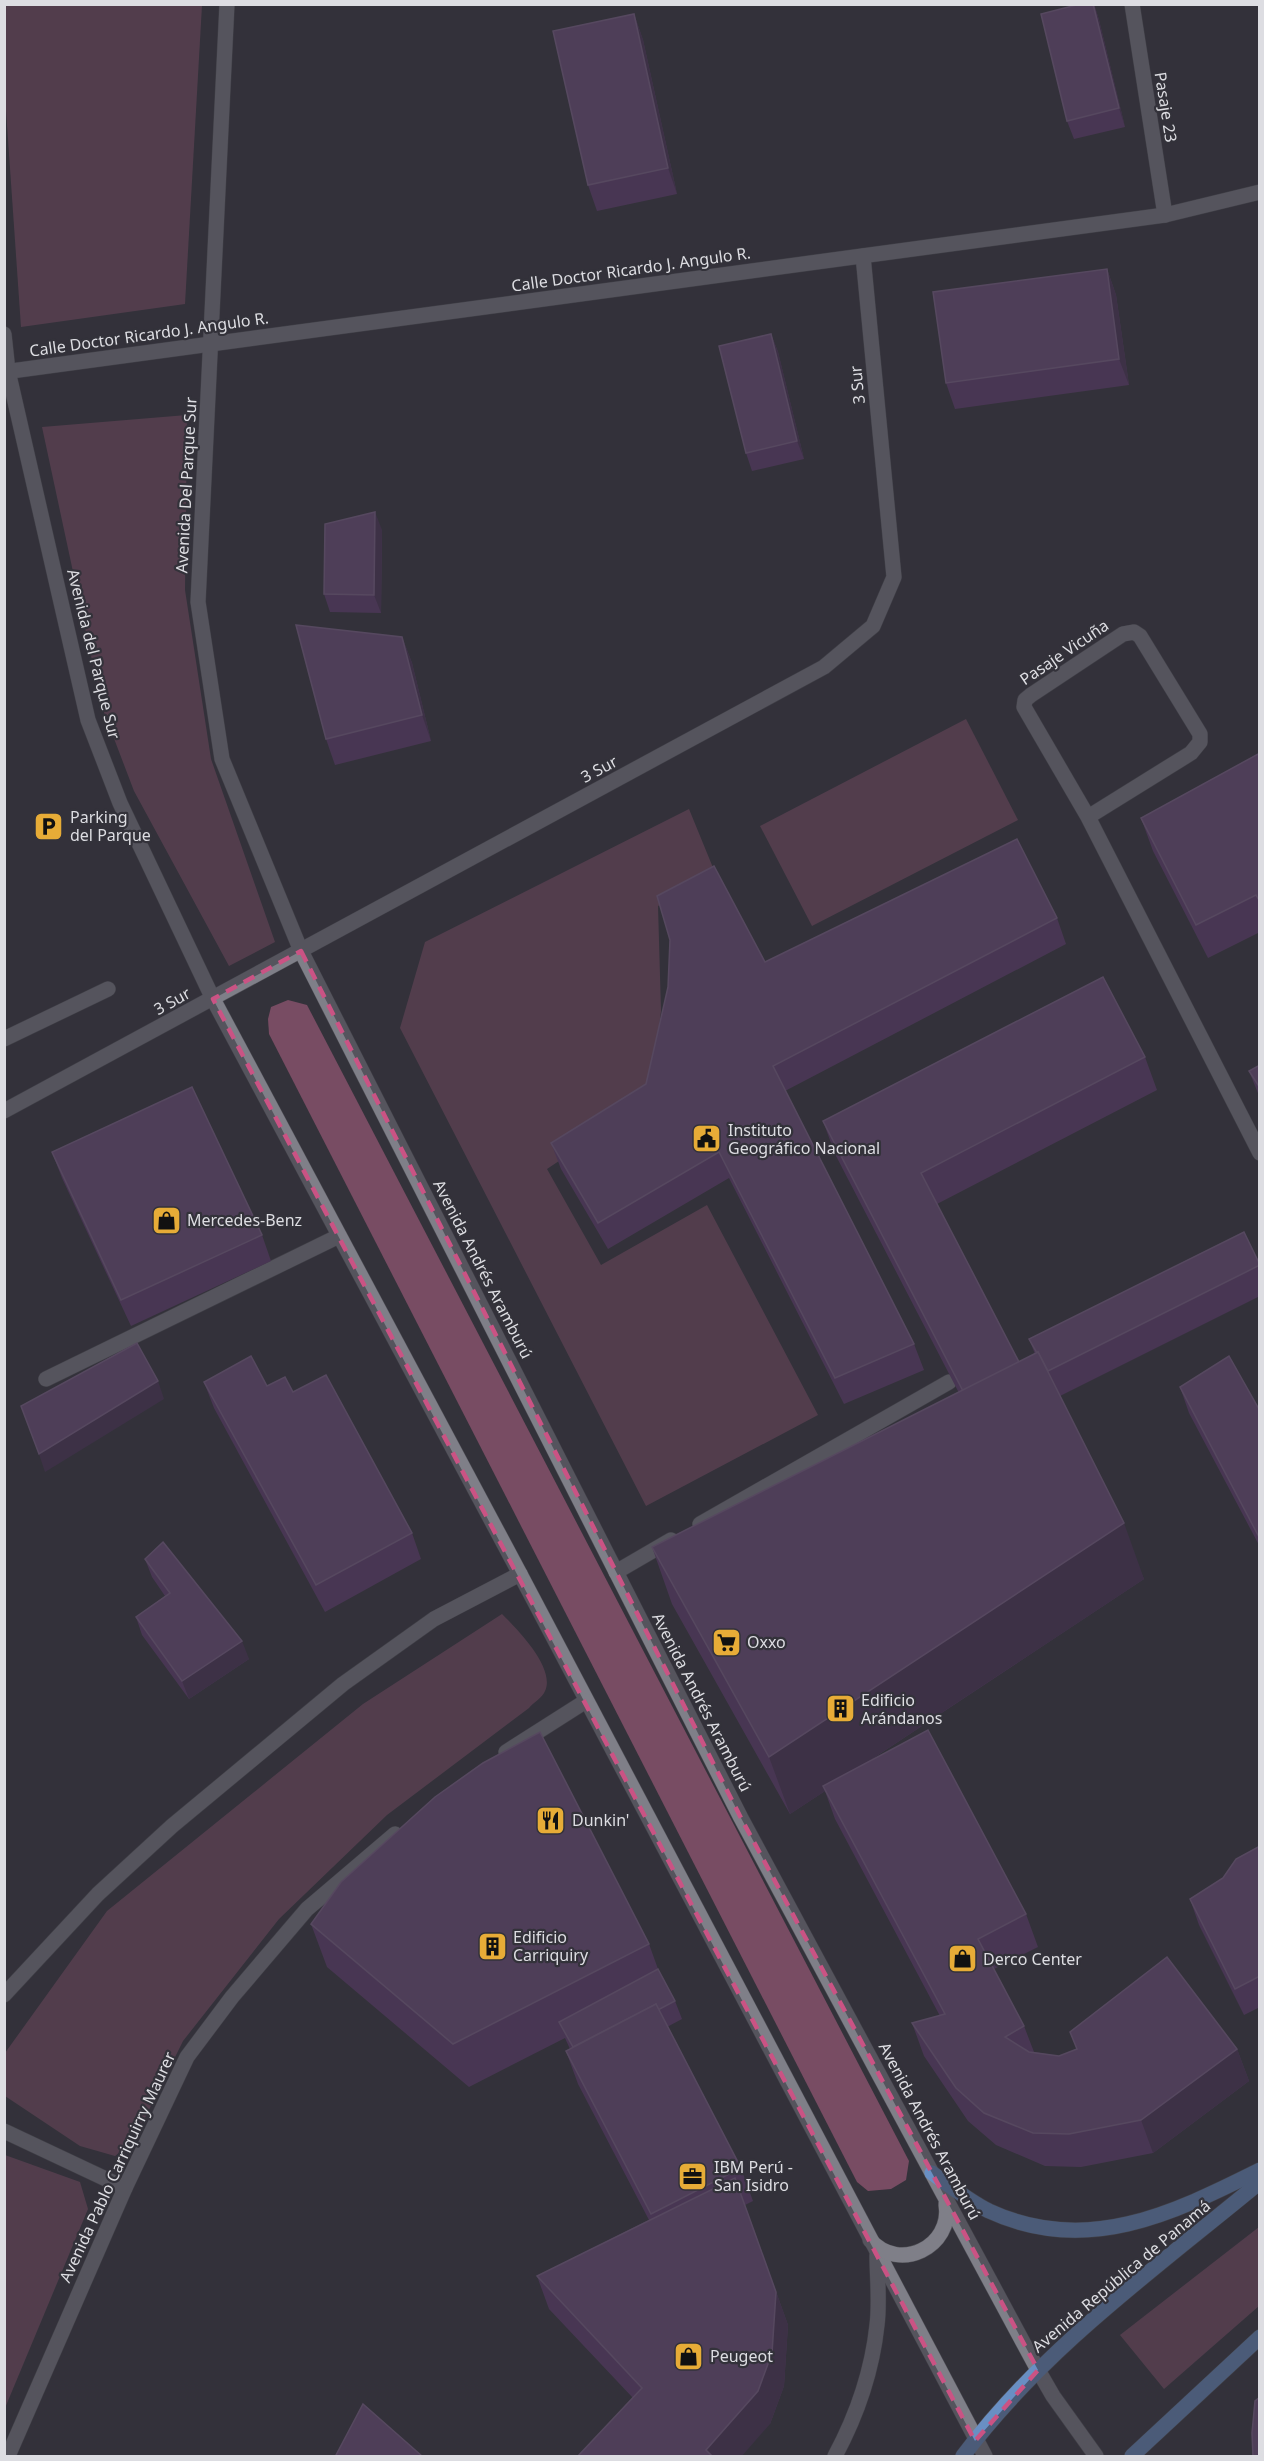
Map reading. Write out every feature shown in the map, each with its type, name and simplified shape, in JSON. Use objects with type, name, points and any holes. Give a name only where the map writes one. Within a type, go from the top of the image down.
[{"type":"main road","name":"Avenida Del Parque Sur","points":[[227,4],[198,603],[222,759],[301,951]]},
{"type":"main road","name":"Pasaje 23","points":[[1132,4],[1165,215]]},
{"type":"main road","name":"Calle Doctor Ricardo J. Angulo R.","points":[[6,372],[1165,215],[1260,192]]},
{"type":"main road","name":"3 Sur","points":[[4,1111],[824,667],[873,626],[894,577],[863,256]]},
{"type":"main road","name":"Avenida del Parque Sur","points":[[4,334],[6,372],[88,720],[120,804],[213,999]]},
{"type":"main road","name":"Pasaje Vicuña","points":[[1088,817],[1191,753],[1198,748],[1200,742],[1200,734],[1140,636],[1134,632],[1123,634],[1025,700],[1026,714],[1088,817],[1260,1153]]},
{"type":"main road","name":"Avenida Andrés Aramburú","points":[[301,951],[741,1818],[1038,2370],[1053,2396],[1096,2457]]},
{"type":"main road","points":[[4,1039],[108,989]]},
{"type":"main road","points":[[213,999],[520,1574],[985,2457]]},
{"type":"main road","points":[[46,1379],[339,1236]]},
{"type":"main road","points":[[616,1572],[949,1382]]},
{"type":"main road","points":[[4,1995],[25,1970],[172,1826],[343,1684],[434,1619],[520,1574]]},
{"type":"main road","points":[[490,1762],[586,1701]]},
{"type":"main road","name":"Avenida Pablo Carriquirry Maurer","points":[[8,2457],[125,2188],[187,2057],[226,2006],[308,1909],[408,1823]]},
{"type":"main road","points":[[4,2131],[125,2188]]},
{"type":"main road","points":[[932,2173],[973,2201],[1006,2218],[1037,2226],[1077,2230],[1114,2227],[1156,2218],[1182,2208],[1260,2170]]},
{"type":"main road","name":"Avenida República de Panamá","points":[[963,2457],[1038,2370],[1082,2328],[1260,2182]]},
{"type":"main road","points":[[868,2238],[882,2250],[898,2255],[923,2250],[936,2240],[944,2227],[947,2213],[944,2198]]},
{"type":"main road","points":[[835,2457],[852,2423],[866,2384],[877,2323],[877,2255]]},
{"type":"main road","points":[[1132,2457],[1260,2337]]},
{"type":"highlighted area","points":[[301,951],[741,1818],[1038,2370],[975,2441],[609,1747],[213,999]]},
{"type":"shaded area","points":[[4,5],[202,5],[185,304],[21,327],[5,96]]},
{"type":"shaded area","points":[[187,415],[185,590],[211,759],[275,942],[229,966],[134,791],[102,707],[42,427]]},
{"type":"shaded area","points":[[966,719],[1018,820],[812,926],[760,826]]},
{"type":"shaded area","points":[[689,809],[716,875],[658,906],[661,1011],[650,1100],[547,1169],[601,1265],[707,1205],[818,1415],[646,1506],[400,1028],[425,942]]},
{"type":"shaded area","points":[[288,1000],[307,1005],[909,2161],[906,2180],[891,2189],[868,2191],[857,2182],[269,1034],[268,1019],[271,1007]]},
{"type":"shaded area","points":[[502,1614],[525,1638],[540,1660],[547,1682],[544,1693],[529,1708],[387,1815],[279,1919],[183,2041],[133,2142],[115,2156],[80,2146],[5,2096],[5,2053],[107,1911],[363,1704]]},
{"type":"shaded area","points":[[5,2155],[80,2182],[88,2209],[5,2408]]},
{"type":"shaded area","points":[[1259,2227],[1259,2306],[1164,2389],[1120,2335]]},
{"type":"building","points":[[1080,4],[1093,4],[1119,108],[1067,121],[1041,14]]},
{"type":"building","points":[[634,14],[668,168],[588,185],[553,31]]},
{"type":"building","points":[[1107,269],[1119,359],[946,383],[933,292]]},
{"type":"building","points":[[771,334],[797,441],[746,453],[719,346]]},
{"type":"building","points":[[375,512],[374,595],[324,594],[325,524]]},
{"type":"building","points":[[296,625],[402,637],[422,715],[326,739]]},
{"type":"building","points":[[1260,753],[1260,902],[1256,895],[1196,925],[1141,818]]},
{"type":"building","name":"Instituto Geográfico Nacional","points":[[1017,839],[1057,918],[773,1066],[914,1344],[835,1378],[719,1152],[598,1223],[551,1143],[646,1084],[668,987],[670,940],[657,896],[714,866],[765,962]]},
{"type":"building","points":[[1103,977],[1145,1057],[921,1173],[1019,1362],[963,1391],[823,1121]]},
{"type":"building","points":[[1260,1065],[1260,1088],[1249,1071]]},
{"type":"building","name":"Mercedes-Benz","points":[[192,1087],[262,1235],[121,1300],[52,1152]]},
{"type":"building","points":[[1244,1232],[1260,1265],[1048,1371],[1029,1339]]},
{"type":"building","points":[[137,1343],[158,1381],[39,1454],[21,1406]]},
{"type":"building","name":"Edificio Arándanos","points":[[1038,1352],[1124,1523],[769,1757],[652,1547]]},
{"type":"building","points":[[251,1356],[267,1386],[285,1377],[293,1392],[326,1375],[412,1533],[316,1585],[204,1382]]},
{"type":"building","points":[[1229,1356],[1260,1411],[1260,1539],[1180,1387]]},
{"type":"building","points":[[163,1542],[242,1641],[182,1681],[136,1617],[170,1593],[145,1559]]},
{"type":"building","name":"Derco Center","points":[[928,1730],[1026,1914],[978,1939],[1024,2026],[1005,2037],[1029,2052],[1059,2056],[1077,2049],[1070,2032],[1167,1957],[1237,2049],[1141,2120],[1069,2134],[1033,2133],[984,2113],[956,2088],[912,2023],[945,2014],[823,1786]]},
{"type":"building","name":"Edificio Carriquiry","points":[[540,1732],[649,1944],[453,2044],[311,1924],[341,1882],[435,1797],[483,1763]]},
{"type":"building","points":[[1260,1846],[1260,1976],[1235,1989],[1190,1899],[1223,1878],[1236,1859]]},
{"type":"building","points":[[658,1969],[675,2001],[658,2010],[656,2004],[573,2047],[559,2022]]},
{"type":"building","points":[[656,2004],[741,2168],[651,2214],[566,2051]]},
{"type":"building","name":"Peugeot","points":[[735,2178],[776,2292],[772,2353],[758,2391],[706,2450],[713,2457],[577,2457],[642,2388],[537,2276]]},
{"type":"building","points":[[1260,2397],[1260,2457],[1253,2457],[1252,2433],[1255,2401]]},
{"type":"building","points":[[363,2404],[423,2457],[335,2457]]},
{"type":"place","name":"Parking del Parque","points":[[49,826]]},
{"type":"place","name":"Instituto Geográfico Nacional","points":[[707,1139]]},
{"type":"place","name":"Mercedes-Benz","points":[[166,1220]]},
{"type":"place","name":"Oxxo","points":[[726,1642]]},
{"type":"place","name":"Edificio Arándanos","points":[[840,1709]]},
{"type":"place","name":"Dunkin'","points":[[551,1820]]},
{"type":"place","name":"Edificio Carriquiry","points":[[492,1946]]},
{"type":"place","name":"Derco Center","points":[[962,1959]]},
{"type":"place","name":"IBM Perú - San Isidro","points":[[693,2176]]},
{"type":"place","name":"Peugeot","points":[[689,2356]]}]
